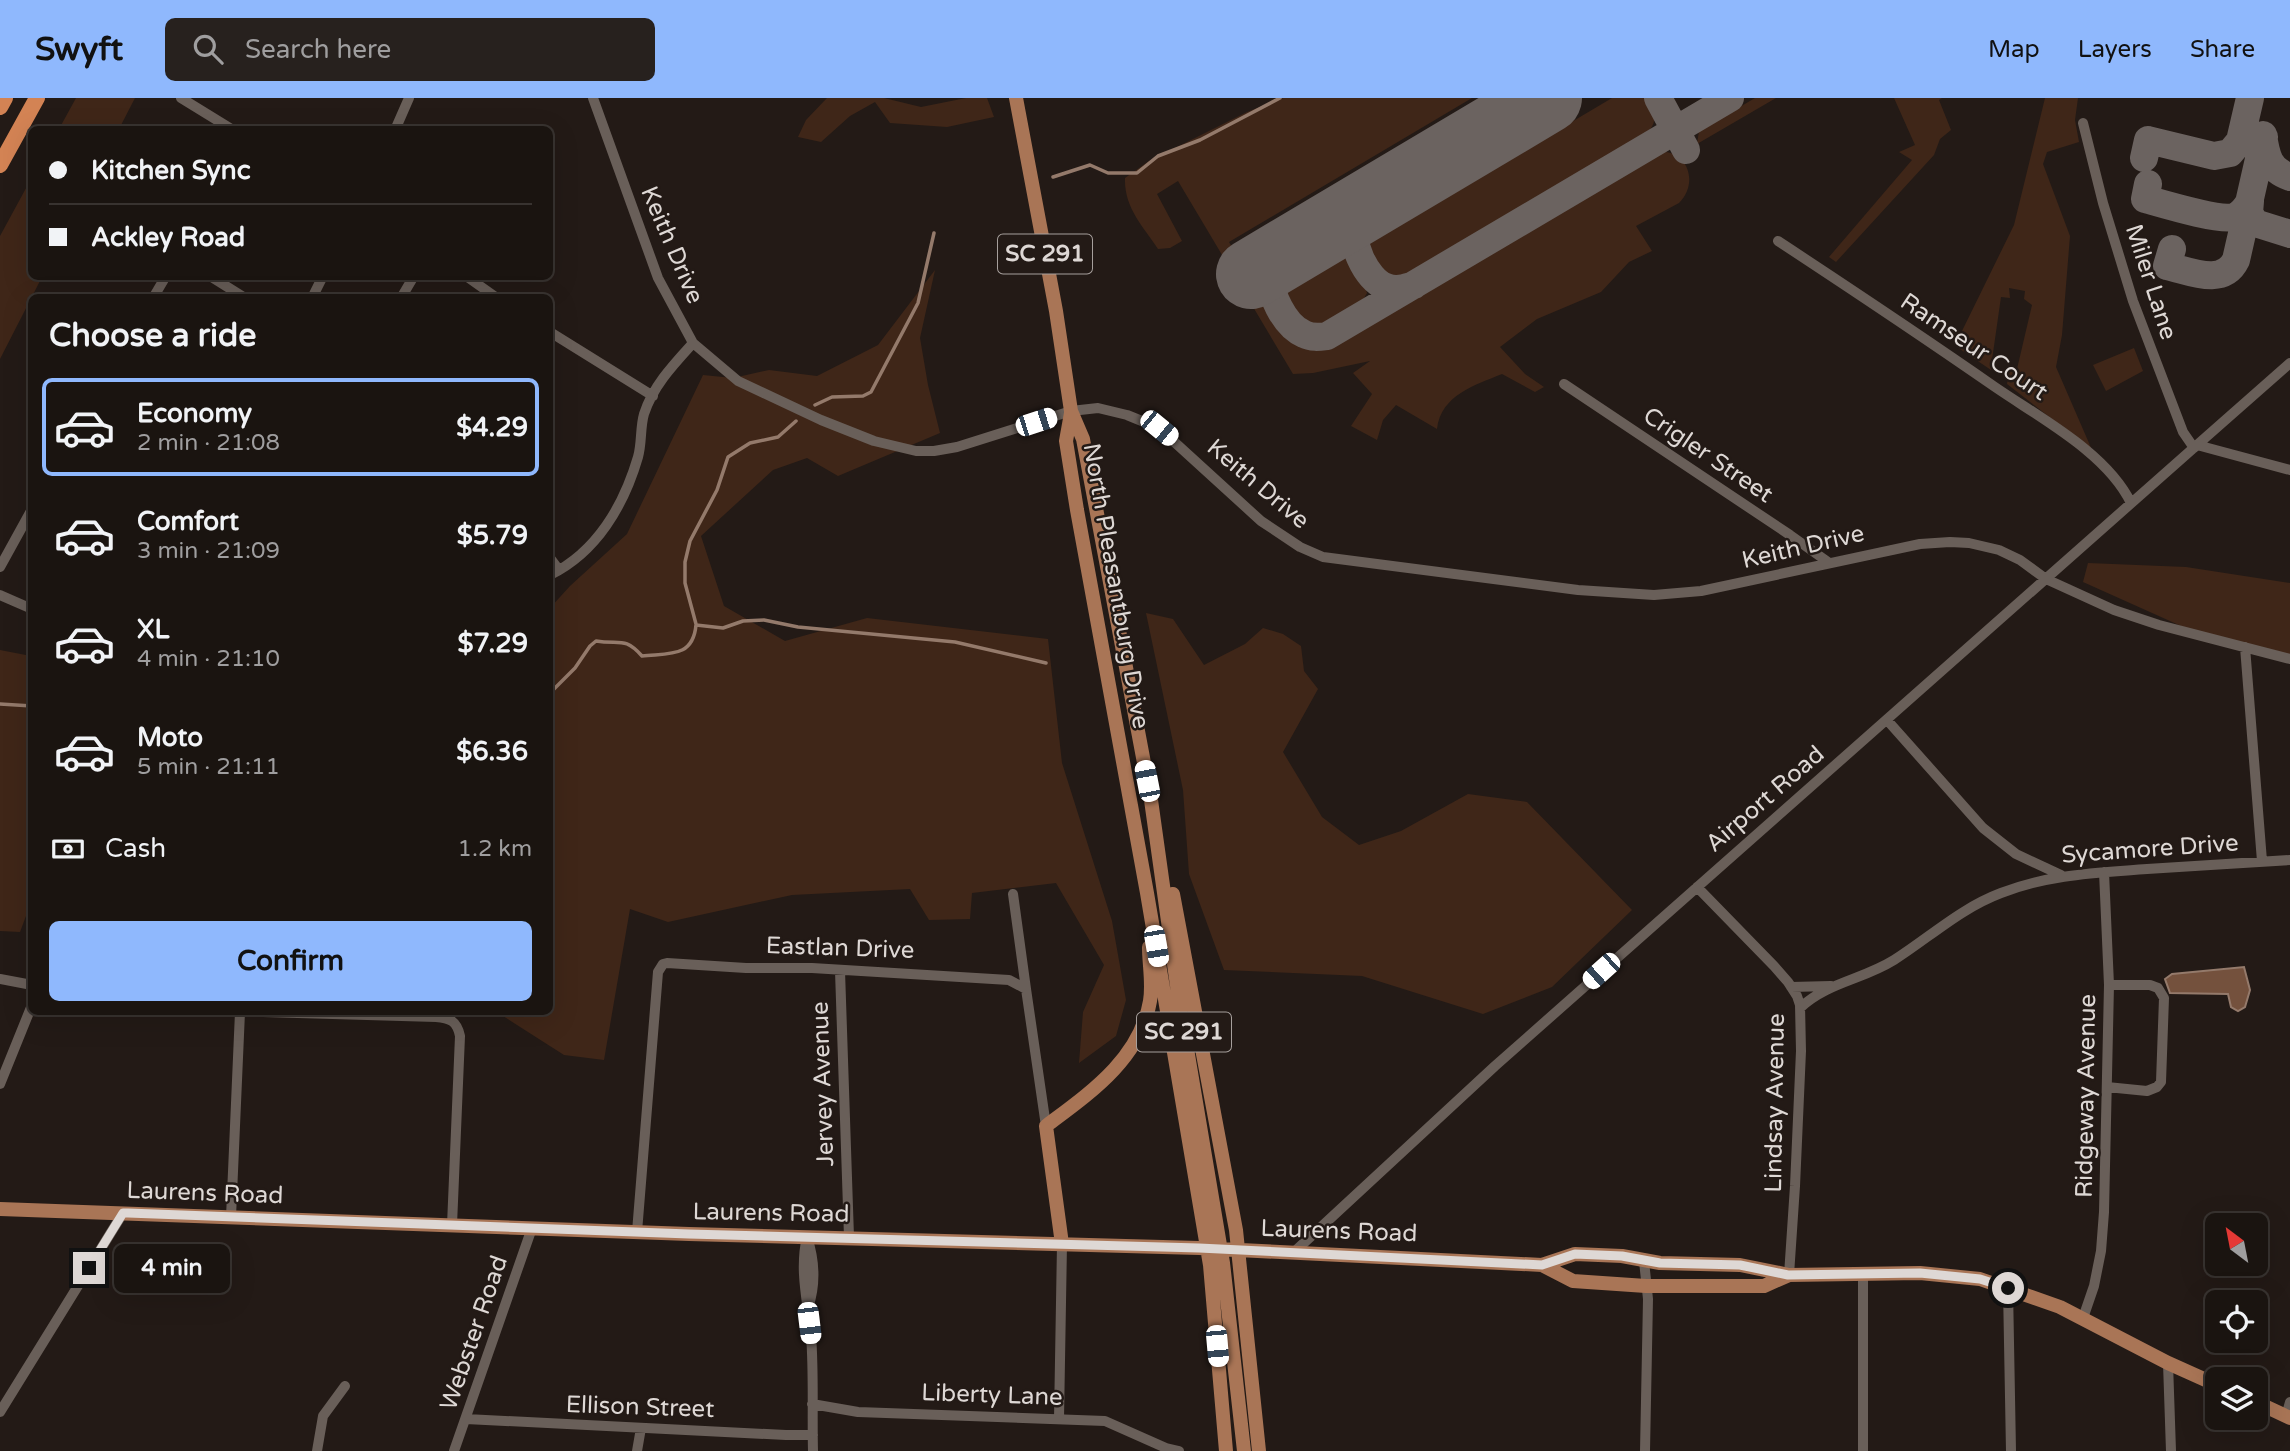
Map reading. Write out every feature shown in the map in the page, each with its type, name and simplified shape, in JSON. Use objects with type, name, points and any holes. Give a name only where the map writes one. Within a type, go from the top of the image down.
[{"type":"highway","points":[[0,107],[5,98]]},
{"type":"highway","points":[[0,165],[37,98]]},
{"type":"main road","name":"North Pleasantburg Drive","points":[[1016,98],[1056,311],[1071,411],[1083,439],[1151,800],[1216,1264]]},
{"type":"main road","name":"North Pleasantburg Drive","points":[[1071,411],[1066,441],[1216,1264]]},
{"type":"main road","points":[[1151,800],[1177,912],[1235,1250],[1259,1451]]},
{"type":"main road","points":[[1062,1244],[1046,1126],[1115,1070],[1141,1031],[1151,1000],[1147,893]]},
{"type":"main road","name":"Laurens Road","points":[[0,1209],[637,1232],[1199,1248],[1542,1265],[1575,1254],[1622,1256],[1644,1261],[1740,1265],[1788,1275],[1920,1273],[1970,1278],[2044,1300],[2205,1380]]},
{"type":"main road","name":"SC 291","points":[[1216,1264],[1226,1451]]},
{"type":"main road","name":"SC 291","points":[[1216,1264],[1244,1451]]},
{"type":"main road","name":"Laurens Road","points":[[1542,1265],[1573,1281],[1646,1286],[1764,1286],[1788,1275]]},
{"type":"main road","points":[[2268,1406],[2289,1412]]},
{"type":"street","points":[[181,98],[226,126]]},
{"type":"street","points":[[397,126],[409,98]]},
{"type":"street","name":"Keith Drive","points":[[593,98],[652,264],[693,343],[738,381],[821,420],[896,447],[916,451],[957,447],[1071,411],[1098,408],[1127,415],[1159,428],[1261,520],[1300,547],[1324,557],[1578,590],[1654,595],[1701,591],[1920,544],[1969,543],[1999,550],[2020,560],[2046,579],[2138,618],[2290,659]]},
{"type":"street","name":"Miler Lane","points":[[2083,123],[2103,202],[2133,301],[2183,432],[2196,447]]},
{"type":"street","name":"Ramseur Court","points":[[1778,242],[1941,348],[2069,438],[2124,487],[2131,503]]},
{"type":"street","points":[[217,280],[239,294]]},
{"type":"street","points":[[472,280],[491,294]]},
{"type":"street","points":[[553,334],[653,396]]},
{"type":"street","points":[[554,572],[585,550],[616,512],[638,455],[644,415],[665,373],[693,343]]},
{"type":"street","name":"Airport Road","points":[[1293,1253],[1495,1066],[2290,363]]},
{"type":"street","name":"Crigler Street","points":[[1563,384],[1828,562]]},
{"type":"street","points":[[2196,447],[2290,470]]},
{"type":"street","points":[[0,567],[28,516]]},
{"type":"street","points":[[0,595],[28,607]]},
{"type":"street","points":[[2245,647],[2262,861]]},
{"type":"street","points":[[1887,720],[1983,828],[2016,854],[2062,875]]},
{"type":"street","name":"Sycamore Drive","points":[[1800,1008],[1831,986],[1876,970],[1894,960],[1944,924],[2002,892],[2062,875],[2290,860]]},
{"type":"street","name":"Ridgeway Avenue","points":[[2083,1318],[2094,1286],[2101,1251],[2109,985],[2104,872]]},
{"type":"street","name":"Lindsay Avenue","points":[[1696,887],[1774,966],[1797,996],[1800,1008],[1796,1174],[1788,1275]]},
{"type":"street","points":[[1013,894],[1046,1126]]},
{"type":"street","name":"Eastlan Drive","points":[[637,1232],[660,967],[667,962],[1003,978],[1026,989]]},
{"type":"street","name":"Jervey Avenue","points":[[840,971],[849,1237]]},
{"type":"street","points":[[0,979],[28,984]]},
{"type":"street","points":[[2108,1087],[2147,1091],[2161,1082],[2164,998],[2158,988],[2150,985],[2109,985]]},
{"type":"street","name":"Sycamore Drive","points":[[1791,987],[1831,986]]},
{"type":"street","points":[[0,1084],[28,1015]]},
{"type":"street","points":[[231,1217],[240,1015]]},
{"type":"street","points":[[367,1015],[447,1018],[458,1027],[460,1036],[452,1225]]},
{"type":"street","points":[[0,1412],[123,1213]]},
{"type":"street","name":"Webster Road","points":[[454,1451],[532,1228]]},
{"type":"street","points":[[807,1237],[803,1255],[804,1294],[811,1338],[813,1451]]},
{"type":"street","points":[[1059,1419],[1062,1244]]},
{"type":"street","points":[[1644,1261],[1645,1451]]},
{"type":"street","points":[[1863,1272],[1863,1451]]},
{"type":"street","points":[[2008,1288],[2011,1451]]},
{"type":"street","points":[[2168,1363],[2171,1451]]},
{"type":"street","points":[[317,1451],[323,1416],[345,1386]]},
{"type":"street","name":"Liberty Lane","points":[[812,1404],[858,1412],[1105,1421],[1167,1450],[1179,1451]]},
{"type":"street","name":"Ellison Street","points":[[466,1419],[813,1435]]},
{"type":"street","points":[[637,1451],[641,1428]]},
{"type":"shaded area","points":[[76,98],[135,98],[121,126],[61,126]]},
{"type":"shaded area","points":[[827,98],[884,98],[921,107],[966,98],[987,98],[994,117],[947,127],[890,123],[875,102],[850,116],[821,142],[798,137],[806,120]]},
{"type":"shaded area","points":[[1283,98],[1472,98],[1229,242],[1277,323],[1293,339],[1305,345],[1328,346],[1657,152],[1676,155],[1683,161],[1687,168],[1689,186],[1679,203],[1636,226],[1652,251],[1629,262],[1601,292],[1537,319],[1500,347],[1525,374],[1544,387],[1535,392],[1502,374],[1471,387],[1452,400],[1440,417],[1437,429],[1396,405],[1383,420],[1377,440],[1351,426],[1372,394],[1353,373],[1370,361],[1313,373],[1293,374],[1178,181],[1157,194],[1182,241],[1170,248],[1158,249],[1128,199],[1125,178],[1149,161],[1247,112]]},
{"type":"shaded area","points":[[1612,98],[1647,98],[1654,120],[1650,130],[1641,139],[1409,277],[1393,279],[1376,266],[1365,245]]},
{"type":"shaded area","points":[[1755,98],[1776,98],[1697,144],[1699,131]]},
{"type":"shaded area","points":[[1894,98],[1942,98],[1939,100],[1951,130],[1940,139],[1934,155],[1836,262],[1829,257],[1912,160],[1899,152],[1915,145]]},
{"type":"shaded area","points":[[2045,98],[2078,98],[2075,120],[2079,142],[2047,152],[2043,164],[2070,236],[2062,335],[2056,367],[2092,450],[2007,384],[2010,367],[2017,369],[2032,305],[2024,299],[2025,291],[2009,288],[2010,298],[2001,297],[1992,360],[1997,366],[1991,370],[1957,347],[1961,333],[2014,225]]},
{"type":"shaded area","points":[[28,185],[28,280],[40,280],[33,294],[28,294],[28,304],[0,359],[0,236]]},
{"type":"shaded area","points":[[1347,256],[1362,278],[1367,293],[1365,297],[1359,305],[1343,316],[1318,325],[1304,322],[1294,312],[1284,293]]},
{"type":"shaded area","points":[[935,270],[920,338],[940,433],[838,476],[807,458],[773,470],[701,536],[724,606],[785,641],[867,618],[1048,639],[1062,763],[1112,921],[1126,1000],[1116,1036],[1079,1063],[1083,1012],[1104,965],[1056,883],[972,893],[970,919],[929,920],[910,889],[792,895],[668,922],[630,909],[604,1060],[564,1055],[502,1015],[553,1015],[553,605],[627,534],[703,375],[733,378],[769,370],[817,376],[878,345]]},
{"type":"shaded area","points":[[2134,348],[2143,371],[2106,391],[2093,365]]},
{"type":"shaded area","points":[[2088,563],[2186,567],[2290,583],[2290,660],[2219,643],[2083,582]]},
{"type":"shaded area","points":[[1146,613],[1173,619],[1204,665],[1245,644],[1263,628],[1283,634],[1301,646],[1304,671],[1318,689],[1283,752],[1322,817],[1359,845],[1401,831],[1468,794],[1527,802],[1632,910],[1552,987],[1483,1014],[1362,976],[1224,970],[1189,874],[1183,790]]},
{"type":"shaded area","points":[[0,650],[28,655],[28,911],[20,932],[0,931]]},
{"type":"shaded area","points":[[2244,967],[2250,990],[2245,1007],[2238,1011],[2231,1007],[2228,994],[2170,993],[2165,979],[2172,974]]},
{"type":"waterway","points":[[1053,177],[1090,165],[1108,173],[1137,173],[1158,156],[1200,140],[1280,98]]},
{"type":"waterway","points":[[815,405],[832,397],[863,396],[871,392],[918,303],[934,233]]},
{"type":"waterway","points":[[696,624],[685,583],[685,562],[690,541],[717,490],[728,457],[750,443],[778,437],[796,421]]},
{"type":"waterway","points":[[553,690],[596,641],[621,642],[631,646],[642,656],[670,654],[685,649],[694,636],[696,625],[723,628],[743,621],[764,620],[798,627],[955,642],[1046,663]]},
{"type":"waterway","points":[[0,704],[28,706]]},
{"type":"taxiway","points":[[1658,98],[1686,150]]},
{"type":"taxiway","points":[[1285,254],[1276,264],[1271,280],[1279,308],[1297,330],[1310,336],[1327,336],[1730,98]]},
{"type":"taxiway","points":[[2144,158],[2148,140],[2214,156],[2230,153],[2240,141],[2250,98]]},
{"type":"taxiway","points":[[2263,135],[2273,166],[2290,177]]},
{"type":"taxiway","points":[[2172,249],[2167,266],[2205,275],[2223,273],[2230,268],[2236,260],[2264,137]]},
{"type":"taxiway","points":[[2148,184],[2145,199],[2216,217],[2237,216],[2250,201]]},
{"type":"taxiway","points":[[2250,201],[2249,213],[2255,223],[2290,234]]},
{"type":"taxiway","points":[[1370,203],[1358,215],[1354,228],[1354,238],[1366,268],[1386,287],[1397,289],[1414,285]]},
{"type":"runway","points":[[1251,274],[1547,98]]},
{"type":"route","points":[[89,1268],[123,1213],[128,1213],[689,1234],[1199,1248],[1542,1265],[1575,1254],[1622,1256],[1660,1263],[1740,1265],[1788,1275],[1920,1273],[1980,1279],[2008,1288]]}]
